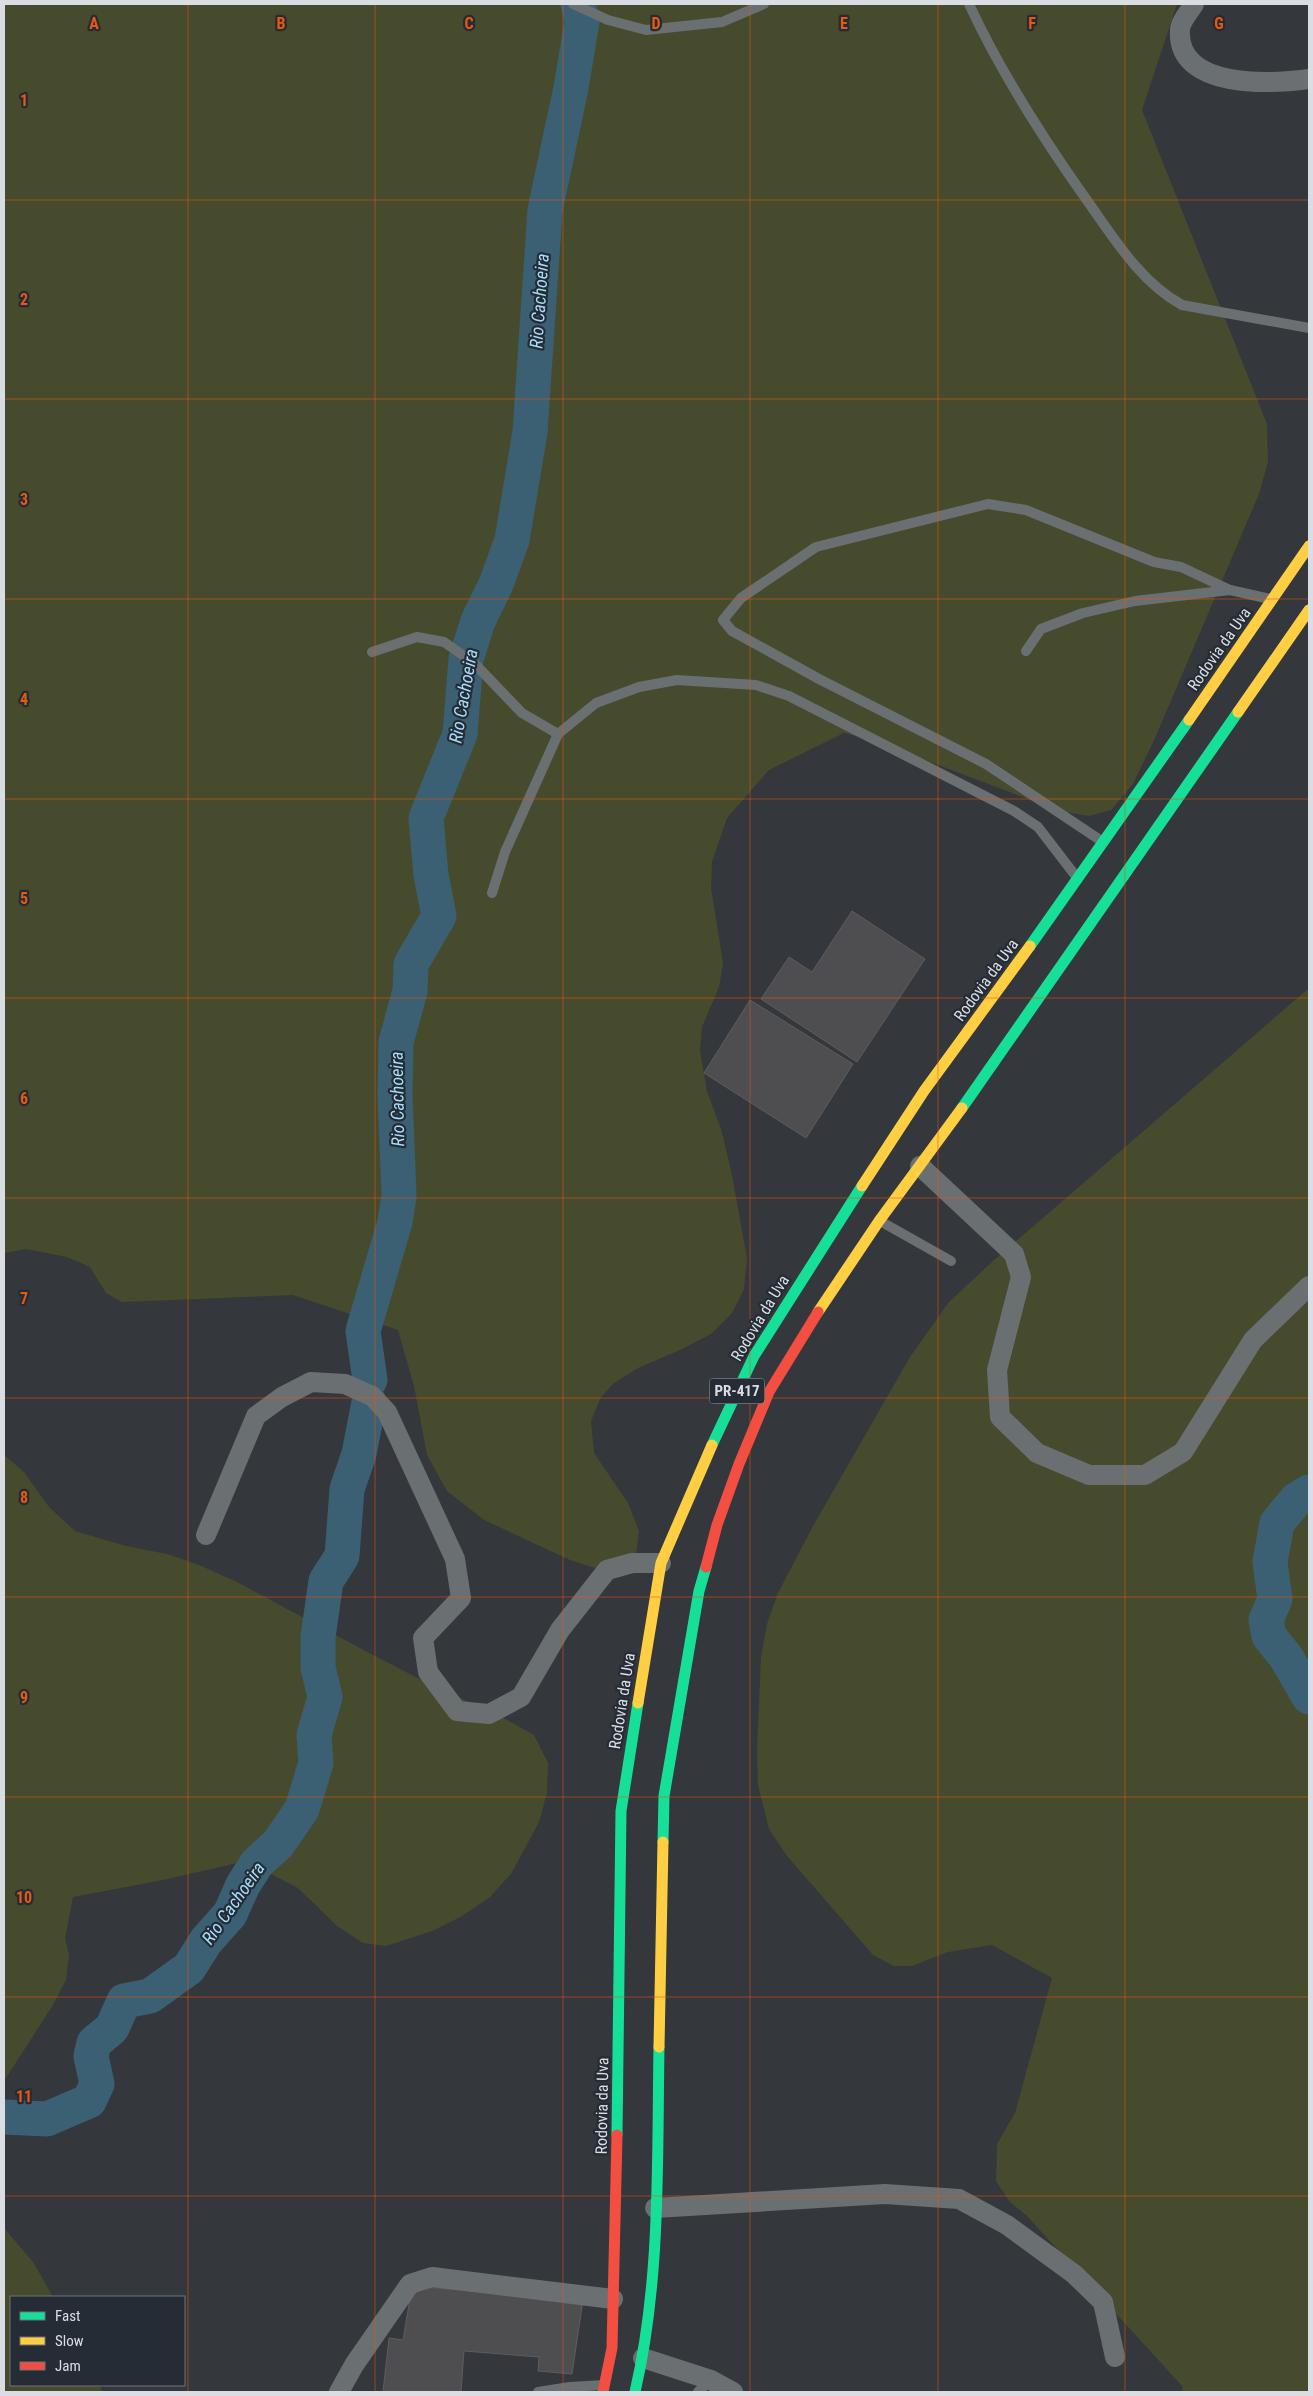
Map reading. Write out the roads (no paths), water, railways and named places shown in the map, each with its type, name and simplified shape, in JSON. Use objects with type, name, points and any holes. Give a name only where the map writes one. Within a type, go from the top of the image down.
[{"type":"main road","name":"Rodovia da Uva","points":[[604,2389],[612,2348],[614,2299],[621,1811],[661,1563],[716,1432],[754,1356],[793,1292],[924,1091],[1079,879],[1103,842],[1274,600],[1309,546]]},
{"type":"main road","name":"PR-417","points":[[635,2392],[644,2358],[655,2238],[664,1796],[699,1591],[717,1525],[739,1464],[769,1392],[826,1298],[879,1221],[1013,1036],[1309,610]]},
{"type":"street","points":[[1194,4],[1180,29],[1182,48],[1191,62],[1212,76],[1239,82],[1309,79]]},
{"type":"street","points":[[920,1166],[1014,1254],[1021,1277],[997,1370],[1000,1417],[1037,1453],[1089,1475],[1145,1475],[1182,1452],[1253,1340],[1309,1286]]},
{"type":"street","points":[[206,1536],[256,1416],[282,1397],[311,1382],[345,1384],[372,1396],[387,1412],[456,1559],[461,1598],[423,1638],[428,1672],[457,1711],[489,1714],[521,1697],[560,1630],[607,1570],[632,1563],[661,1563]]},
{"type":"street","points":[[656,2208],[884,2194],[959,2199],[1007,2225],[1074,2274],[1103,2302],[1115,2356]]},
{"type":"street","points":[[339,2392],[360,2356],[410,2284],[432,2277],[614,2299]]},
{"type":"street","points":[[644,2358],[704,2386],[734,2392]]},
{"type":"lane","points":[[573,4],[608,20],[646,30],[722,22],[764,4]]},
{"type":"lane","points":[[969,4],[1005,75],[1058,159],[1124,253],[1150,282],[1164,295],[1182,305],[1309,328]]},
{"type":"lane","points":[[1103,842],[986,764],[811,675],[732,631],[723,620],[741,598],[816,547],[988,504],[1026,510],[1154,562],[1180,567],[1230,590],[1274,600]]},
{"type":"lane","points":[[1026,651],[1041,629],[1083,613],[1135,601],[1230,590]]},
{"type":"lane","points":[[372,652],[417,637],[444,642],[474,663],[522,712],[558,734]]},
{"type":"lane","points":[[492,893],[505,852],[558,734],[596,703],[639,687],[677,680],[756,685],[789,696],[1014,811],[1038,827],[1079,879]]},
{"type":"lane","points":[[879,1221],[951,1261]]},
{"type":"lane","points":[[538,2392],[570,2387],[604,2389]]},
{"type":"waterway","name":"Rio Cachoeira","points":[[370,1380],[363,1331],[395,1222],[399,1196],[395,1096],[396,1042],[410,991],[411,964],[439,916],[431,875],[426,818],[460,734],[466,659],[478,621],[496,584],[512,540],[530,432],[545,210],[571,88],[582,21],[578,4]]},
{"type":"waterway","name":"Rio Cachoeira","points":[[4,2117],[47,2119],[89,2101],[97,2084],[91,2056],[94,2043],[112,2028],[124,2001],[150,1996],[189,1968],[206,1941],[230,1914],[243,1885],[257,1863],[278,1844],[302,1809],[316,1763],[314,1735],[325,1697],[318,1667],[318,1637],[326,1581],[342,1556],[347,1489],[359,1454],[369,1402]]},
{"type":"waterway","points":[[1309,1492],[1296,1500],[1277,1523],[1270,1562],[1275,1599],[1266,1620],[1269,1636],[1286,1657],[1309,1697]]}]
